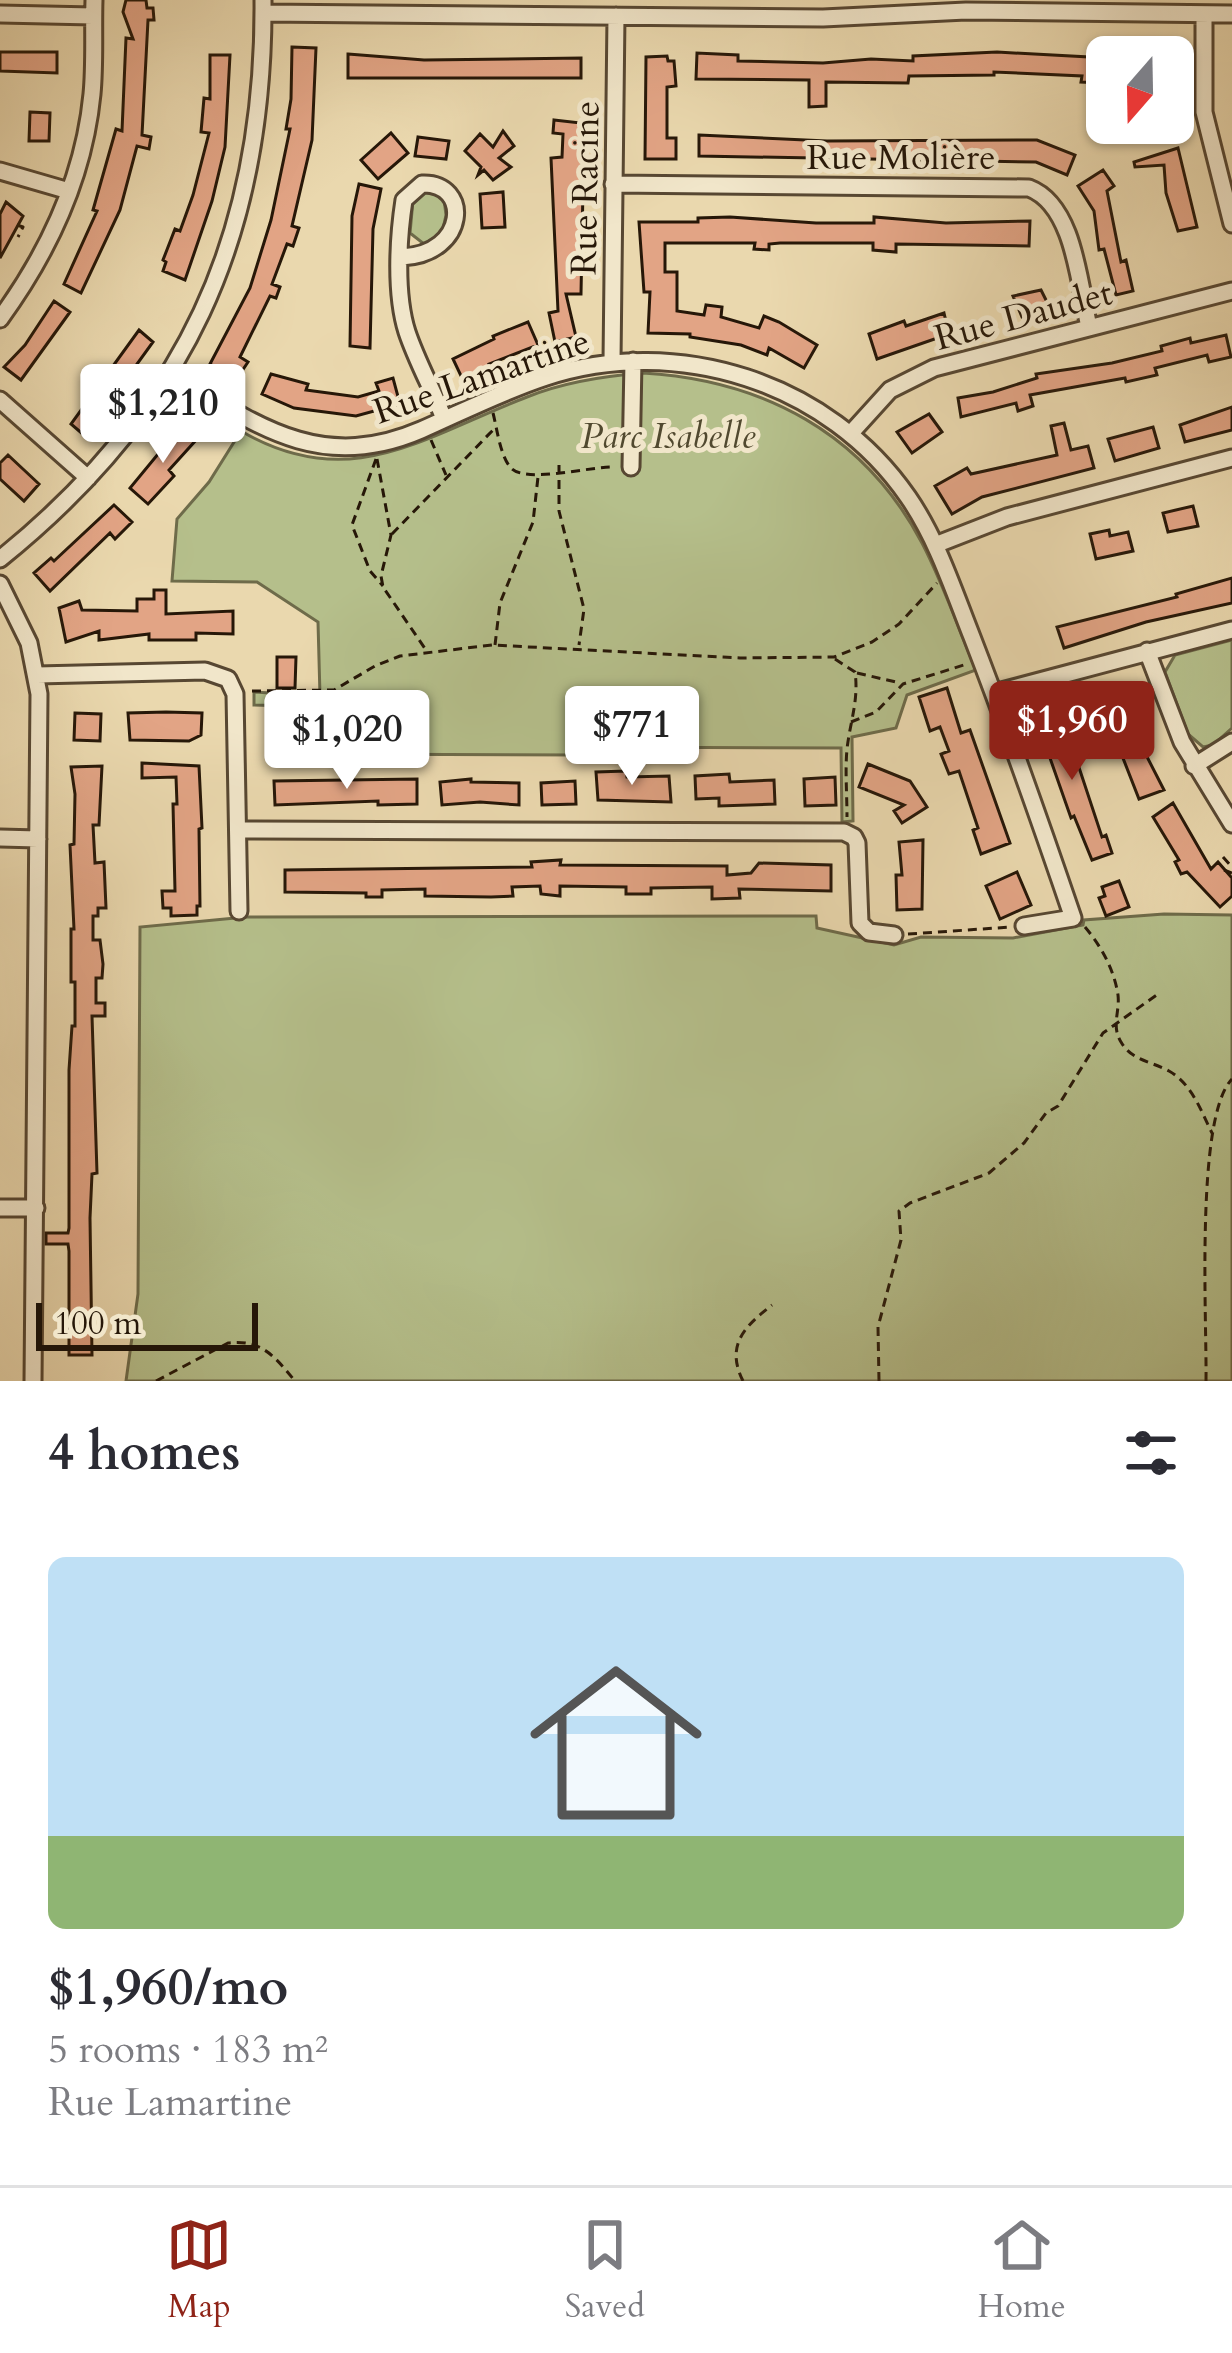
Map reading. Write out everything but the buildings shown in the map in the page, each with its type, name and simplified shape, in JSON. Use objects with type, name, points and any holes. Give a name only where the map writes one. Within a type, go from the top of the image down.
[{"type":"street","points":[[0,560],[88,478],[170,372],[215,283],[242,207],[259,121],[263,7],[860,18],[943,6],[1098,6],[1232,14]]},
{"type":"street","points":[[0,14],[93,8],[92,96],[69,191],[44,250],[0,319]]},
{"type":"street","points":[[1204,14],[1204,112],[1232,224]]},
{"type":"street","name":"Rue Racine","points":[[612,362],[616,16]]},
{"type":"street","points":[[0,171],[69,191]]},
{"type":"street","points":[[402,257],[430,253],[449,236],[454,208],[441,186],[422,184],[404,200],[402,257],[407,330],[444,419]]},
{"type":"street","name":"Rue Molière","points":[[614,184],[1029,188],[1048,197],[1063,216],[1089,327]]},
{"type":"street","name":"Rue Daudet","points":[[851,434],[890,390],[915,376],[1232,291]]},
{"type":"street","points":[[631,467],[633,361]]},
{"type":"street","name":"Rue Lamartine","points":[[170,372],[258,426],[309,445],[374,445],[545,377],[612,362],[687,364],[749,378],[797,399],[851,434],[905,493],[935,545],[994,693],[1073,918]]},
{"type":"street","points":[[0,400],[88,478]]},
{"type":"street","points":[[935,545],[1007,517],[1232,458]]},
{"type":"street","points":[[0,584],[22,624],[37,675],[33,1381]]},
{"type":"street","points":[[994,693],[1232,630]]},
{"type":"street","points":[[1147,651],[1194,766],[1232,824]]},
{"type":"street","points":[[37,675],[223,674],[235,694],[238,910]]},
{"type":"street","points":[[1194,766],[1232,742]]},
{"type":"street","points":[[238,830],[846,833],[857,844],[858,916],[869,932],[894,935]]},
{"type":"street","points":[[0,838],[38,839]]},
{"type":"street","points":[[1024,926],[1073,918]]},
{"type":"street","points":[[0,1208],[36,1208]]},
{"type":"path","points":[[17,226],[23,227],[18,237]]},
{"type":"path","points":[[492,411],[511,468],[526,476],[560,468],[631,467]]},
{"type":"path","points":[[391,536],[496,427]]},
{"type":"path","points":[[426,428],[447,477]]},
{"type":"path","points":[[383,586],[391,536],[377,457],[352,525],[370,571],[427,651]]},
{"type":"path","points":[[560,468],[560,512],[584,609],[578,648]]},
{"type":"path","points":[[495,646],[500,602],[532,522],[538,475]]},
{"type":"path","points":[[244,691],[334,690],[375,666],[427,651],[495,646],[740,658],[833,657],[899,625],[946,572]]},
{"type":"path","points":[[841,664],[842,654]]},
{"type":"path","points":[[833,657],[855,672],[903,684]]},
{"type":"path","points":[[851,722],[876,712],[903,684],[981,660]]},
{"type":"path","points":[[847,822],[847,751],[857,707],[855,672]]},
{"type":"path","points":[[1223,857],[1232,872]]},
{"type":"path","points":[[1224,870],[1232,872]]},
{"type":"path","points":[[1073,918],[1098,943],[1107,960],[1119,1000],[1115,1022],[1124,1048],[1187,1085],[1213,1135]]},
{"type":"path","points":[[894,935],[1024,926]]},
{"type":"path","points":[[879,1381],[878,1327],[901,1240],[898,1211],[989,1173],[1024,1144],[1046,1113],[1058,1106],[1103,1033],[1158,994]]},
{"type":"path","points":[[1206,1381],[1207,1201],[1220,1093],[1232,1079]]},
{"type":"path","points":[[743,1381],[735,1354],[739,1336],[747,1323],[772,1305]]},
{"type":"path","points":[[156,1381],[228,1343],[241,1342],[268,1350],[295,1381]]},
{"type":"green space","points":[[423,191],[444,199],[446,215],[442,233],[424,244],[410,233],[413,200]]},
{"type":"green space","name":"Parc Isabelle","points":[[643,373],[729,387],[806,419],[871,471],[898,504],[930,558],[976,670],[907,695],[896,728],[852,737],[853,821],[842,822],[841,748],[581,747],[581,755],[322,754],[320,707],[254,705],[254,692],[320,696],[318,622],[257,582],[172,581],[177,519],[209,482],[241,431],[280,450],[352,459],[420,442],[555,387]]},
{"type":"green space","points":[[1232,640],[1232,728],[1213,745],[1203,747],[1188,734],[1165,672],[1175,655]]},
{"type":"green space","points":[[1232,915],[1232,1381],[126,1381],[138,1294],[140,927],[246,917],[816,916],[817,928],[894,945],[921,937],[1013,938],[1083,925],[1084,920]]}]
